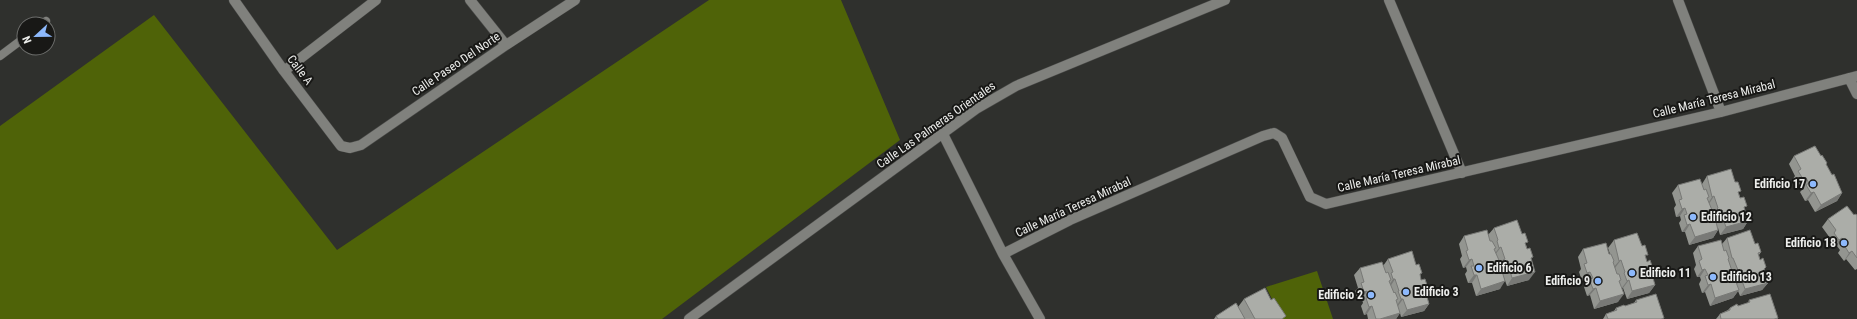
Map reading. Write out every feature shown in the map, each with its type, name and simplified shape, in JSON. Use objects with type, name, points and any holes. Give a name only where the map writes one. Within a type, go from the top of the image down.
[{"type":"street","name":"Calle A","points":[[234,0],[284,71],[341,146],[350,148]]},
{"type":"street","points":[[284,71],[376,0]]},
{"type":"street","points":[[470,0],[506,45]]},
{"type":"street","name":"Calle Paseo Del Norte","points":[[350,148],[361,145],[506,45],[576,0]]},
{"type":"street","name":"Calle Las Palmeras Orientales","points":[[689,319],[976,109],[1016,86],[1225,0]]},
{"type":"street","points":[[1389,0],[1462,173]]},
{"type":"street","points":[[1678,0],[1721,112]]},
{"type":"street","points":[[1853,77],[1857,94]]},
{"type":"street","name":"Calle María Teresa Mirabal","points":[[1003,254],[1070,220],[1263,136],[1274,133],[1282,138],[1310,197],[1326,204],[1721,112],[1853,77]]},
{"type":"street","points":[[943,134],[1003,254],[1040,319]]},
{"type":"lane","points":[[0,56],[16,44]]},
{"type":"green space","points":[[709,0],[841,0],[900,140],[662,319],[0,319],[0,126],[154,15],[337,250]]},
{"type":"green space","points":[[1317,271],[1333,319],[1282,319],[1266,287]]},
{"type":"building","name":"Edificio 17","points":[[1815,146],[1827,163],[1826,164],[1832,175],[1834,174],[1842,193],[1821,205],[1814,192],[1811,193],[1806,185],[1809,183],[1806,178],[1803,179],[1798,171],[1801,169],[1794,156]]},
{"type":"building","points":[[1731,169],[1735,182],[1738,182],[1741,191],[1738,192],[1740,198],[1744,197],[1747,206],[1744,207],[1748,221],[1726,227],[1722,216],[1720,217],[1714,196],[1712,197],[1707,176]]},
{"type":"building","name":"Edificio 12","points":[[1700,179],[1704,190],[1706,189],[1709,197],[1707,198],[1713,210],[1718,230],[1695,237],[1690,224],[1687,225],[1684,215],[1687,214],[1685,208],[1682,209],[1679,200],[1682,199],[1678,185]]},
{"type":"building","points":[[1847,206],[1854,215],[1857,215],[1857,258],[1852,251],[1849,253],[1844,245],[1846,243],[1842,238],[1839,240],[1834,233],[1836,230],[1828,219]]},
{"type":"building","points":[[1517,220],[1522,234],[1525,233],[1528,242],[1525,243],[1527,249],[1530,248],[1535,272],[1512,278],[1509,267],[1507,268],[1503,260],[1505,259],[1501,247],[1499,248],[1494,228]]},
{"type":"building","name":"Edificio 6","points":[[1487,230],[1490,241],[1492,241],[1496,248],[1494,249],[1502,267],[1505,281],[1481,289],[1477,275],[1474,275],[1471,266],[1474,266],[1472,259],[1469,260],[1466,251],[1468,250],[1464,236]]},
{"type":"building","points":[[1750,230],[1755,244],[1758,243],[1761,252],[1758,253],[1760,260],[1763,258],[1766,267],[1764,269],[1768,283],[1745,289],[1741,278],[1739,278],[1736,271],[1738,270],[1732,258],[1727,238]]},
{"type":"building","name":"Edificio 11","points":[[1637,233],[1642,246],[1645,245],[1648,255],[1645,255],[1647,262],[1650,260],[1653,269],[1651,271],[1655,285],[1632,291],[1629,280],[1627,281],[1624,273],[1621,260],[1619,261],[1614,240]]},
{"type":"building","name":"Edificio 13","points":[[1721,240],[1724,251],[1726,250],[1729,258],[1732,271],[1734,270],[1736,277],[1734,277],[1739,290],[1715,298],[1711,284],[1708,285],[1705,276],[1708,275],[1705,269],[1702,270],[1699,261],[1702,259],[1698,246]]},
{"type":"building","name":"Edificio 9","points":[[1606,243],[1609,254],[1611,254],[1614,261],[1617,274],[1619,274],[1621,280],[1619,281],[1624,294],[1600,301],[1596,288],[1593,289],[1589,279],[1593,278],[1590,272],[1587,273],[1584,264],[1587,263],[1583,249]]},
{"type":"building","name":"Edificio 3","points":[[1412,251],[1416,265],[1419,264],[1422,273],[1420,274],[1421,280],[1425,279],[1428,288],[1425,290],[1429,304],[1407,310],[1403,299],[1401,299],[1395,279],[1393,279],[1391,273],[1393,272],[1388,259]]},
{"type":"building","name":"Edificio 2","points":[[1382,262],[1386,273],[1388,272],[1391,280],[1389,281],[1398,299],[1396,300],[1400,313],[1376,319],[1372,306],[1369,307],[1366,298],[1369,297],[1367,291],[1364,292],[1361,283],[1364,282],[1360,268]]},
{"type":"building","points":[[1265,288],[1271,300],[1274,298],[1286,316],[1282,319],[1255,319],[1244,299]]},
{"type":"building","points":[[1656,294],[1664,318],[1608,319],[1606,314],[1617,310],[1616,308],[1637,302],[1636,300]]},
{"type":"building","points":[[1770,294],[1778,318],[1721,319],[1720,314],[1730,310],[1730,308],[1737,304],[1738,306],[1750,302],[1749,300]]},
{"type":"building","points":[[1236,303],[1245,319],[1218,319],[1216,316]]},
{"type":"place","name":"Edificio 17","points":[[1813,184]]},
{"type":"place","name":"Edificio 12","points":[[1693,217]]},
{"type":"place","name":"Edificio 18","points":[[1844,243]]},
{"type":"place","name":"Edificio 6","points":[[1479,268]]},
{"type":"place","name":"Edificio 11","points":[[1632,273]]},
{"type":"place","name":"Edificio 13","points":[[1713,277]]},
{"type":"place","name":"Edificio 9","points":[[1598,281]]},
{"type":"place","name":"Edificio 3","points":[[1406,292]]},
{"type":"place","name":"Edificio 2","points":[[1371,295]]}]
